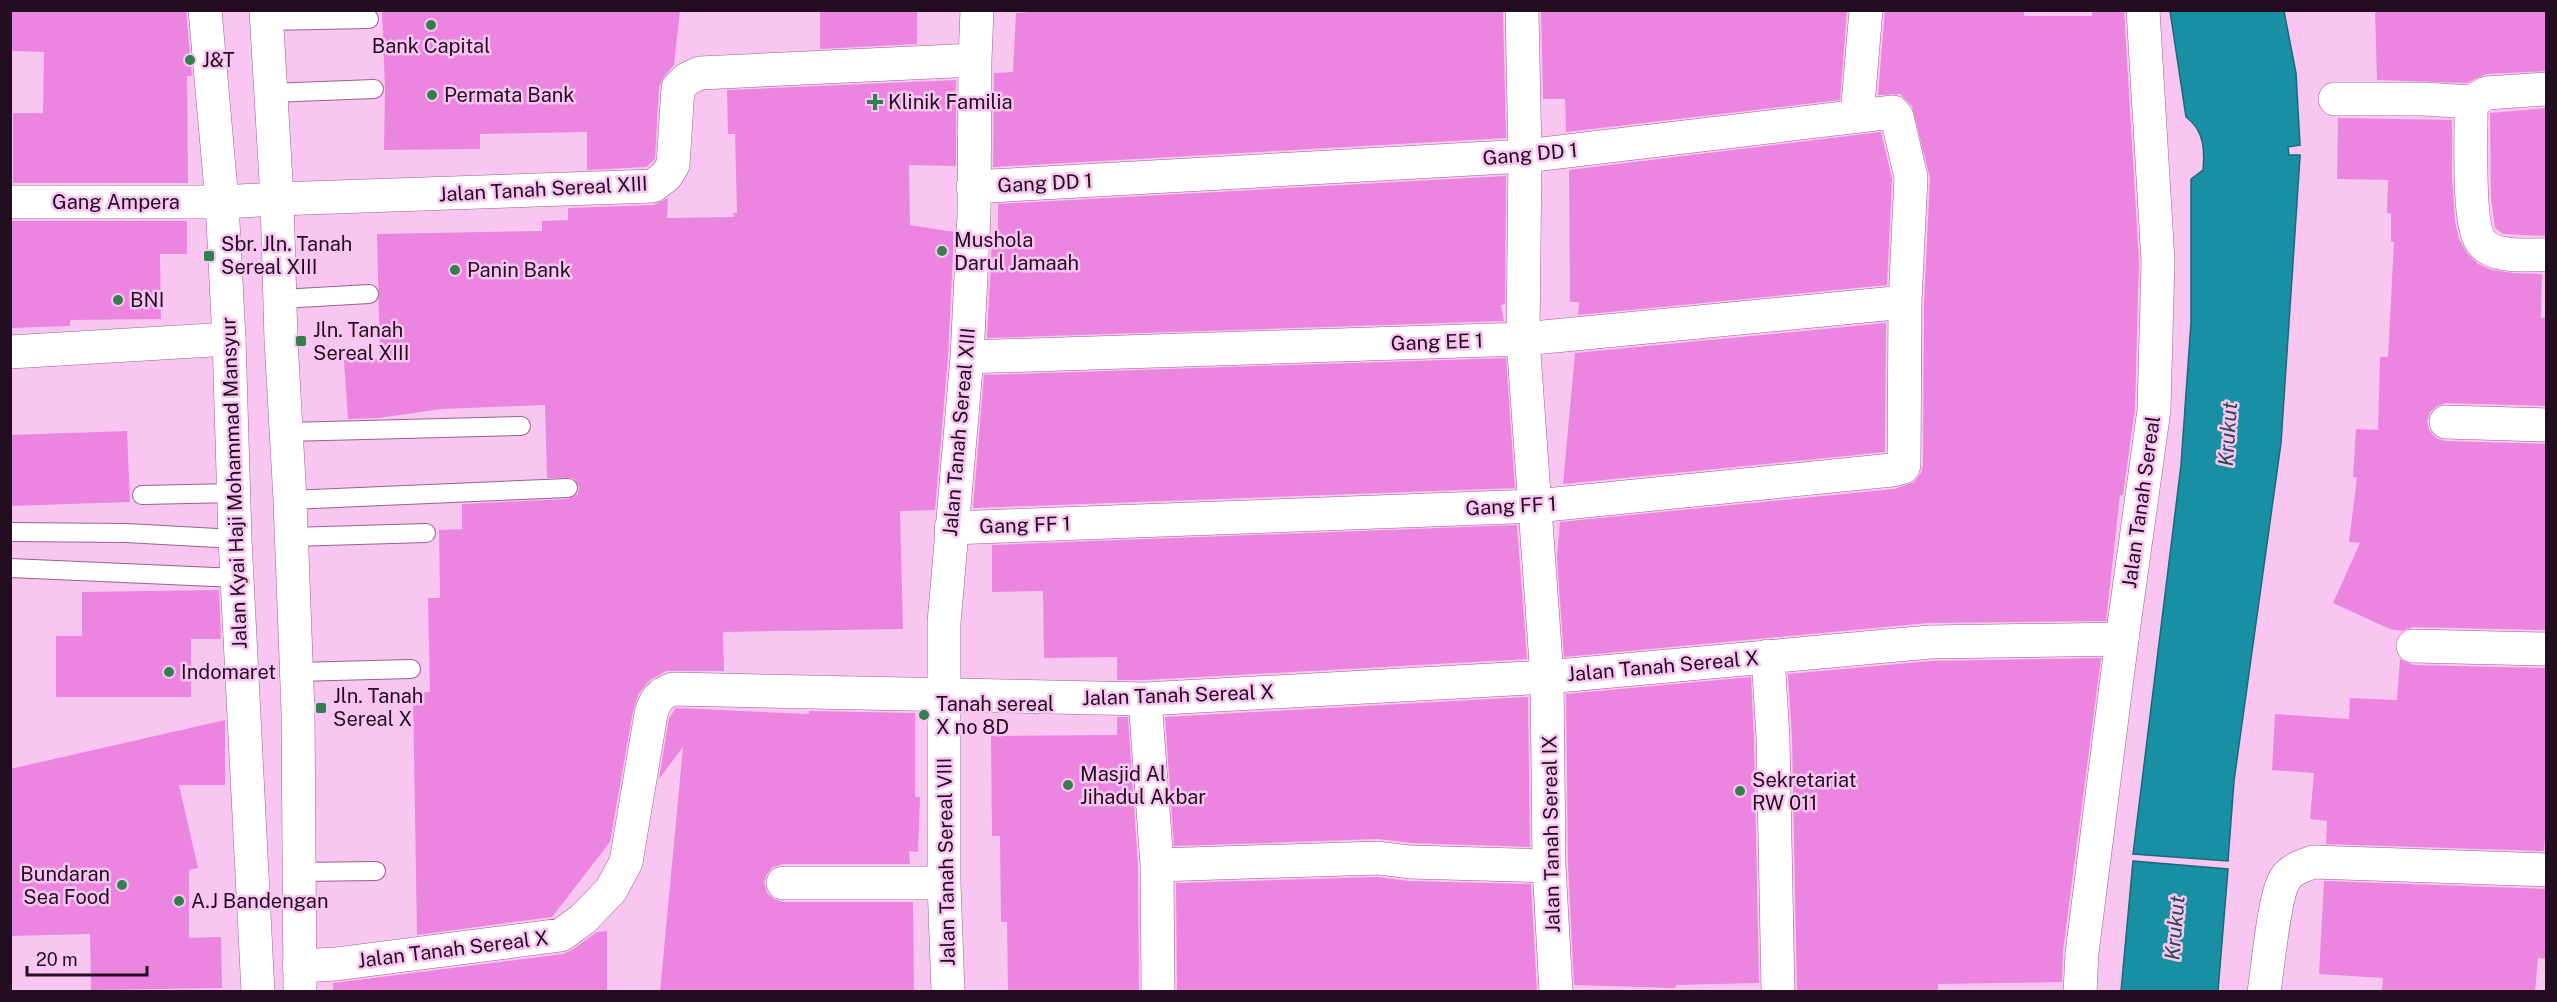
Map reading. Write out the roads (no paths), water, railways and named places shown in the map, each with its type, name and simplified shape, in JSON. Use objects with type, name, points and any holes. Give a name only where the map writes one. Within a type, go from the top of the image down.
[{"type":"street","name":"Jalan Kyai Haji Mohammad Mansyur","points":[[205,10],[222,202],[235,539],[257,980]]},
{"type":"street","name":"Jalan Tanah Sereal XIII","points":[[944,696],[944,622],[967,357],[974,215],[977,10]]},
{"type":"street","name":"Jalan Tanah Sereal IX","points":[[1522,10],[1526,156],[1523,339],[1547,677],[1549,866],[1556,992]]},
{"type":"street","points":[[1857,116],[1866,10]]},
{"type":"street","name":"Jalan Tanah Sereal","points":[[2080,992],[2082,952],[2154,410],[2158,261],[2144,10]]},
{"type":"street","points":[[266,16],[277,199],[298,712],[300,979]]},
{"type":"street","name":"Jalan Tanah Sereal XIII","points":[[277,199],[653,186],[666,176],[673,165],[678,88],[687,79],[700,73],[975,60]]},
{"type":"street","points":[[2335,99],[2424,99],[2471,102],[2487,93],[2547,89]]},
{"type":"street","points":[[2471,102],[2472,197],[2475,230],[2483,244],[2500,253],[2547,255]]},
{"type":"street","name":"Gang DD 1","points":[[973,187],[1526,156],[1893,112],[1897,117],[1911,177],[1905,302]]},
{"type":"street","name":"Gang Ampera","points":[[10,201],[222,202],[277,199]]},
{"type":"street","name":"Gang EE 1","points":[[967,357],[1523,339],[1905,302]]},
{"type":"street","name":"Gang FF 1","points":[[951,528],[1536,506],[1903,467],[1905,302]]},
{"type":"street","points":[[10,352],[229,339]]},
{"type":"street","points":[[2446,422],[2547,425]]},
{"type":"street","name":"Jalan Tanah Sereal X","points":[[257,980],[300,979],[336,964],[561,935],[576,924],[611,890],[626,862],[655,700],[662,693],[684,688],[1145,699],[1547,677],[1930,642],[2122,639]]},
{"type":"street","points":[[2413,646],[2547,649]]},
{"type":"street","points":[[1768,656],[1773,738],[1778,992]]},
{"type":"street","name":"Jalan Tanah Sereal VIII","points":[[944,696],[944,883],[948,992]]},
{"type":"street","points":[[1145,699],[1157,866],[1158,992]]},
{"type":"street","points":[[1157,866],[1378,858],[1410,862],[1549,866]]},
{"type":"street","points":[[2264,992],[2279,895],[2284,879],[2294,869],[2313,862],[2547,870]]},
{"type":"street","points":[[783,883],[944,883]]},
{"type":"lane","points":[[266,16],[369,19]]},
{"type":"lane","points":[[271,93],[374,89]]},
{"type":"lane","points":[[281,298],[369,294]]},
{"type":"lane","points":[[287,432],[521,426]]},
{"type":"lane","points":[[290,500],[568,488]]},
{"type":"lane","points":[[142,495],[233,493]]},
{"type":"lane","points":[[10,532],[126,533],[235,539]]},
{"type":"lane","points":[[291,537],[426,533]]},
{"type":"lane","points":[[10,568],[237,578]]},
{"type":"lane","points":[[296,672],[411,669]]},
{"type":"lane","points":[[299,872],[376,871]]},
{"type":"water","name":"Krukut","points":[[2170,11],[2284,11],[2296,73],[2300,145],[2288,147],[2289,155],[2300,155],[2300,157],[2281,443],[2234,781],[2228,861],[2133,854],[2181,465],[2191,322],[2191,179],[2203,170],[2204,163],[2200,134],[2186,117]]},
{"type":"water","name":"Krukut","points":[[2133,861],[2228,869],[2218,991],[2121,991]]},
{"type":"place","name":"Bank Capital","points":[[431,25]]},
{"type":"place","name":"J&T","points":[[190,60]]},
{"type":"place","name":"Permata Bank","points":[[432,95]]},
{"type":"place","name":"Klinik Familia","points":[[875,102]]},
{"type":"place","name":"Mushola Darul Jamaah","points":[[942,251]]},
{"type":"place","name":"Sbr. Jln. Tanah Sereal XIII","points":[[209,256]]},
{"type":"place","name":"Panin Bank","points":[[455,270]]},
{"type":"place","name":"BNI","points":[[118,300]]},
{"type":"place","name":"Jln. Tanah Sereal XIII","points":[[301,341]]},
{"type":"place","name":"Indomaret","points":[[169,672]]},
{"type":"place","name":"Jln. Tanah Sereal X","points":[[321,708]]},
{"type":"place","name":"Tanah sereal X no 8D","points":[[924,715]]},
{"type":"place","name":"Masjid Al Jihadul Akbar","points":[[1068,785]]},
{"type":"place","name":"Sekretariat RW 011","points":[[1740,791]]},
{"type":"place","name":"Bundaran Sea Food","points":[[122,885]]},
{"type":"place","name":"A.J Bandengan","points":[[179,901]]}]
